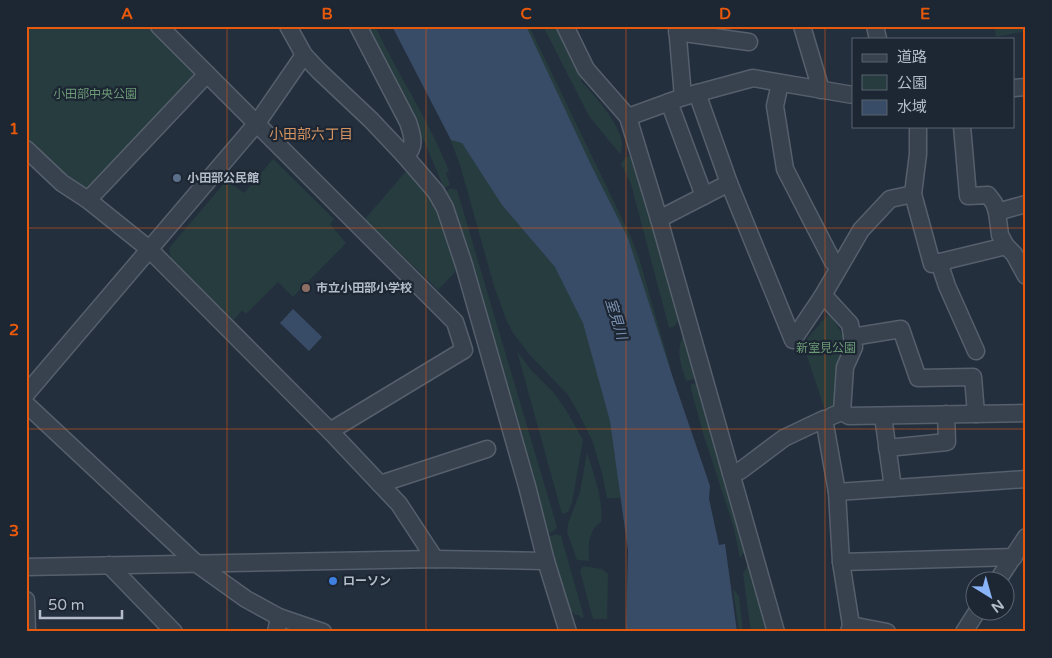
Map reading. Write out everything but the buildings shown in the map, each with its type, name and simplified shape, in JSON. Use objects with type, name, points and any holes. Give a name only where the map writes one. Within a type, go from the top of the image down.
[{"type":"street","points":[[159,26],[455,322],[464,350],[330,431]]},
{"type":"street","points":[[288,26],[304,55],[405,156],[436,192],[445,208],[462,257],[528,486],[546,561],[568,632]]},
{"type":"street","points":[[358,26],[408,122],[413,138],[411,152],[405,156]]},
{"type":"street","points":[[564,26],[586,69],[628,117],[659,218],[776,632]]},
{"type":"street","points":[[802,26],[821,90]]},
{"type":"street","points":[[704,196],[683,97],[677,29],[749,42]]},
{"type":"street","points":[[26,394],[257,123],[304,55]]},
{"type":"street","points":[[88,200],[206,74]]},
{"type":"street","points":[[628,117],[683,97],[752,78],[852,95]]},
{"type":"street","points":[[780,83],[775,106],[785,169],[833,262],[840,266]]},
{"type":"street","points":[[683,97],[729,183],[793,340],[822,297],[860,230],[890,199],[914,194]]},
{"type":"street","points":[[918,128],[918,154],[914,194],[932,264],[1006,246]]},
{"type":"street","points":[[962,128],[968,196],[988,195],[994,202],[1000,235],[1006,246],[1014,254],[1026,276]]},
{"type":"street","points":[[26,149],[62,183],[88,200],[149,249],[330,431],[399,504],[436,559]]},
{"type":"street","points":[[659,218],[729,183]]},
{"type":"street","points":[[997,212],[1026,204]]},
{"type":"street","points":[[940,262],[947,286],[976,351]]},
{"type":"street","points":[[822,297],[827,299],[850,324],[854,348],[845,367],[842,412]]},
{"type":"street","points":[[852,337],[901,329],[918,378],[973,376],[976,414]]},
{"type":"street","points":[[26,404],[197,564],[277,624],[323,632]]},
{"type":"street","points":[[731,473],[740,471],[784,438],[842,412]]},
{"type":"street","points":[[842,412],[849,416],[1026,413]]},
{"type":"street","points":[[887,448],[947,442],[946,414]]},
{"type":"street","points":[[883,416],[893,488]]},
{"type":"street","points":[[824,419],[838,492],[841,562],[850,629],[887,632]]},
{"type":"street","points":[[380,484],[487,449]]},
{"type":"street","points":[[838,492],[1026,479]]},
{"type":"street","points":[[1005,570],[1026,537]]},
{"type":"street","points":[[841,562],[1014,557]]},
{"type":"street","points":[[26,568],[436,559],[546,561]]},
{"type":"street","points":[[109,566],[166,630]]},
{"type":"street","points":[[26,600],[28,632]]},
{"type":"street","points":[[964,632],[972,620]]},
{"type":"green space","name":"小田部中央公園","points":[[26,26],[158,26],[207,74],[88,200],[26,149]]},
{"type":"green space","points":[[366,26],[375,26],[423,116],[449,171],[446,173],[450,185],[444,188],[425,143]]},
{"type":"green space","points":[[519,26],[529,26],[629,233],[639,258],[671,370]]},
{"type":"green space","points":[[543,26],[558,26],[584,76],[581,81],[610,115],[621,136],[622,146],[620,154],[589,116]]},
{"type":"green space","points":[[994,26],[1023,26],[1026,31],[996,37]]},
{"type":"green space","points":[[438,107],[556,263],[587,321],[616,423],[614,442],[621,498],[607,498],[592,440],[580,416],[568,395],[530,355],[513,333],[506,319],[494,286],[460,165]]},
{"type":"green space","points":[[632,156],[636,158],[679,319],[675,326],[669,328],[631,184],[621,164],[626,157]]},
{"type":"green space","points":[[273,159],[334,219],[330,224],[346,243],[293,297],[278,282],[246,314],[242,310],[234,320],[171,259],[169,248],[227,180],[244,193]]},
{"type":"green space","points":[[408,169],[436,203],[458,269],[438,290],[365,219]]},
{"type":"green space","points":[[451,188],[457,190],[557,527],[550,533],[547,530],[456,216],[445,192]]},
{"type":"green space","name":"新室見公園","points":[[829,313],[850,346],[838,407],[826,413],[803,344]]},
{"type":"green space","points":[[685,331],[696,375],[694,379],[686,381],[679,350]]},
{"type":"green space","points":[[517,351],[531,370],[554,393],[583,440],[572,503],[568,512],[562,514]]},
{"type":"green space","points":[[699,383],[747,548],[740,558],[733,525],[703,433],[691,389],[691,384]]},
{"type":"green space","points":[[587,452],[602,514],[601,522],[591,534],[589,561],[577,560],[567,532],[568,524],[580,492]]},
{"type":"green space","points":[[556,534],[561,536],[584,617],[581,618],[573,612],[568,612],[548,537]]},
{"type":"green space","points":[[751,560],[767,623],[766,632],[751,632],[743,573]]},
{"type":"green space","points":[[583,566],[602,569],[608,574],[607,619],[593,619],[580,571]]},
{"type":"green space","points":[[733,589],[739,596],[743,632],[739,632]]},
{"type":"water","name":"室見川","points":[[392,26],[526,26],[592,167],[628,238],[710,486],[709,499],[719,545],[725,544],[737,632],[626,632],[628,551],[610,421],[583,323],[555,267],[502,205],[462,143],[451,140]]},
{"type":"water","points":[[293,309],[322,337],[309,351],[280,323]]},
{"type":"place","name":"小田部公民館","points":[[177,178]]},
{"type":"place","name":"市立小田部小学校","points":[[306,288]]},
{"type":"place","name":"ローソン","points":[[333,581]]},
{"type":"district","name":"小田部六丁目","points":[[311,134]]}]
